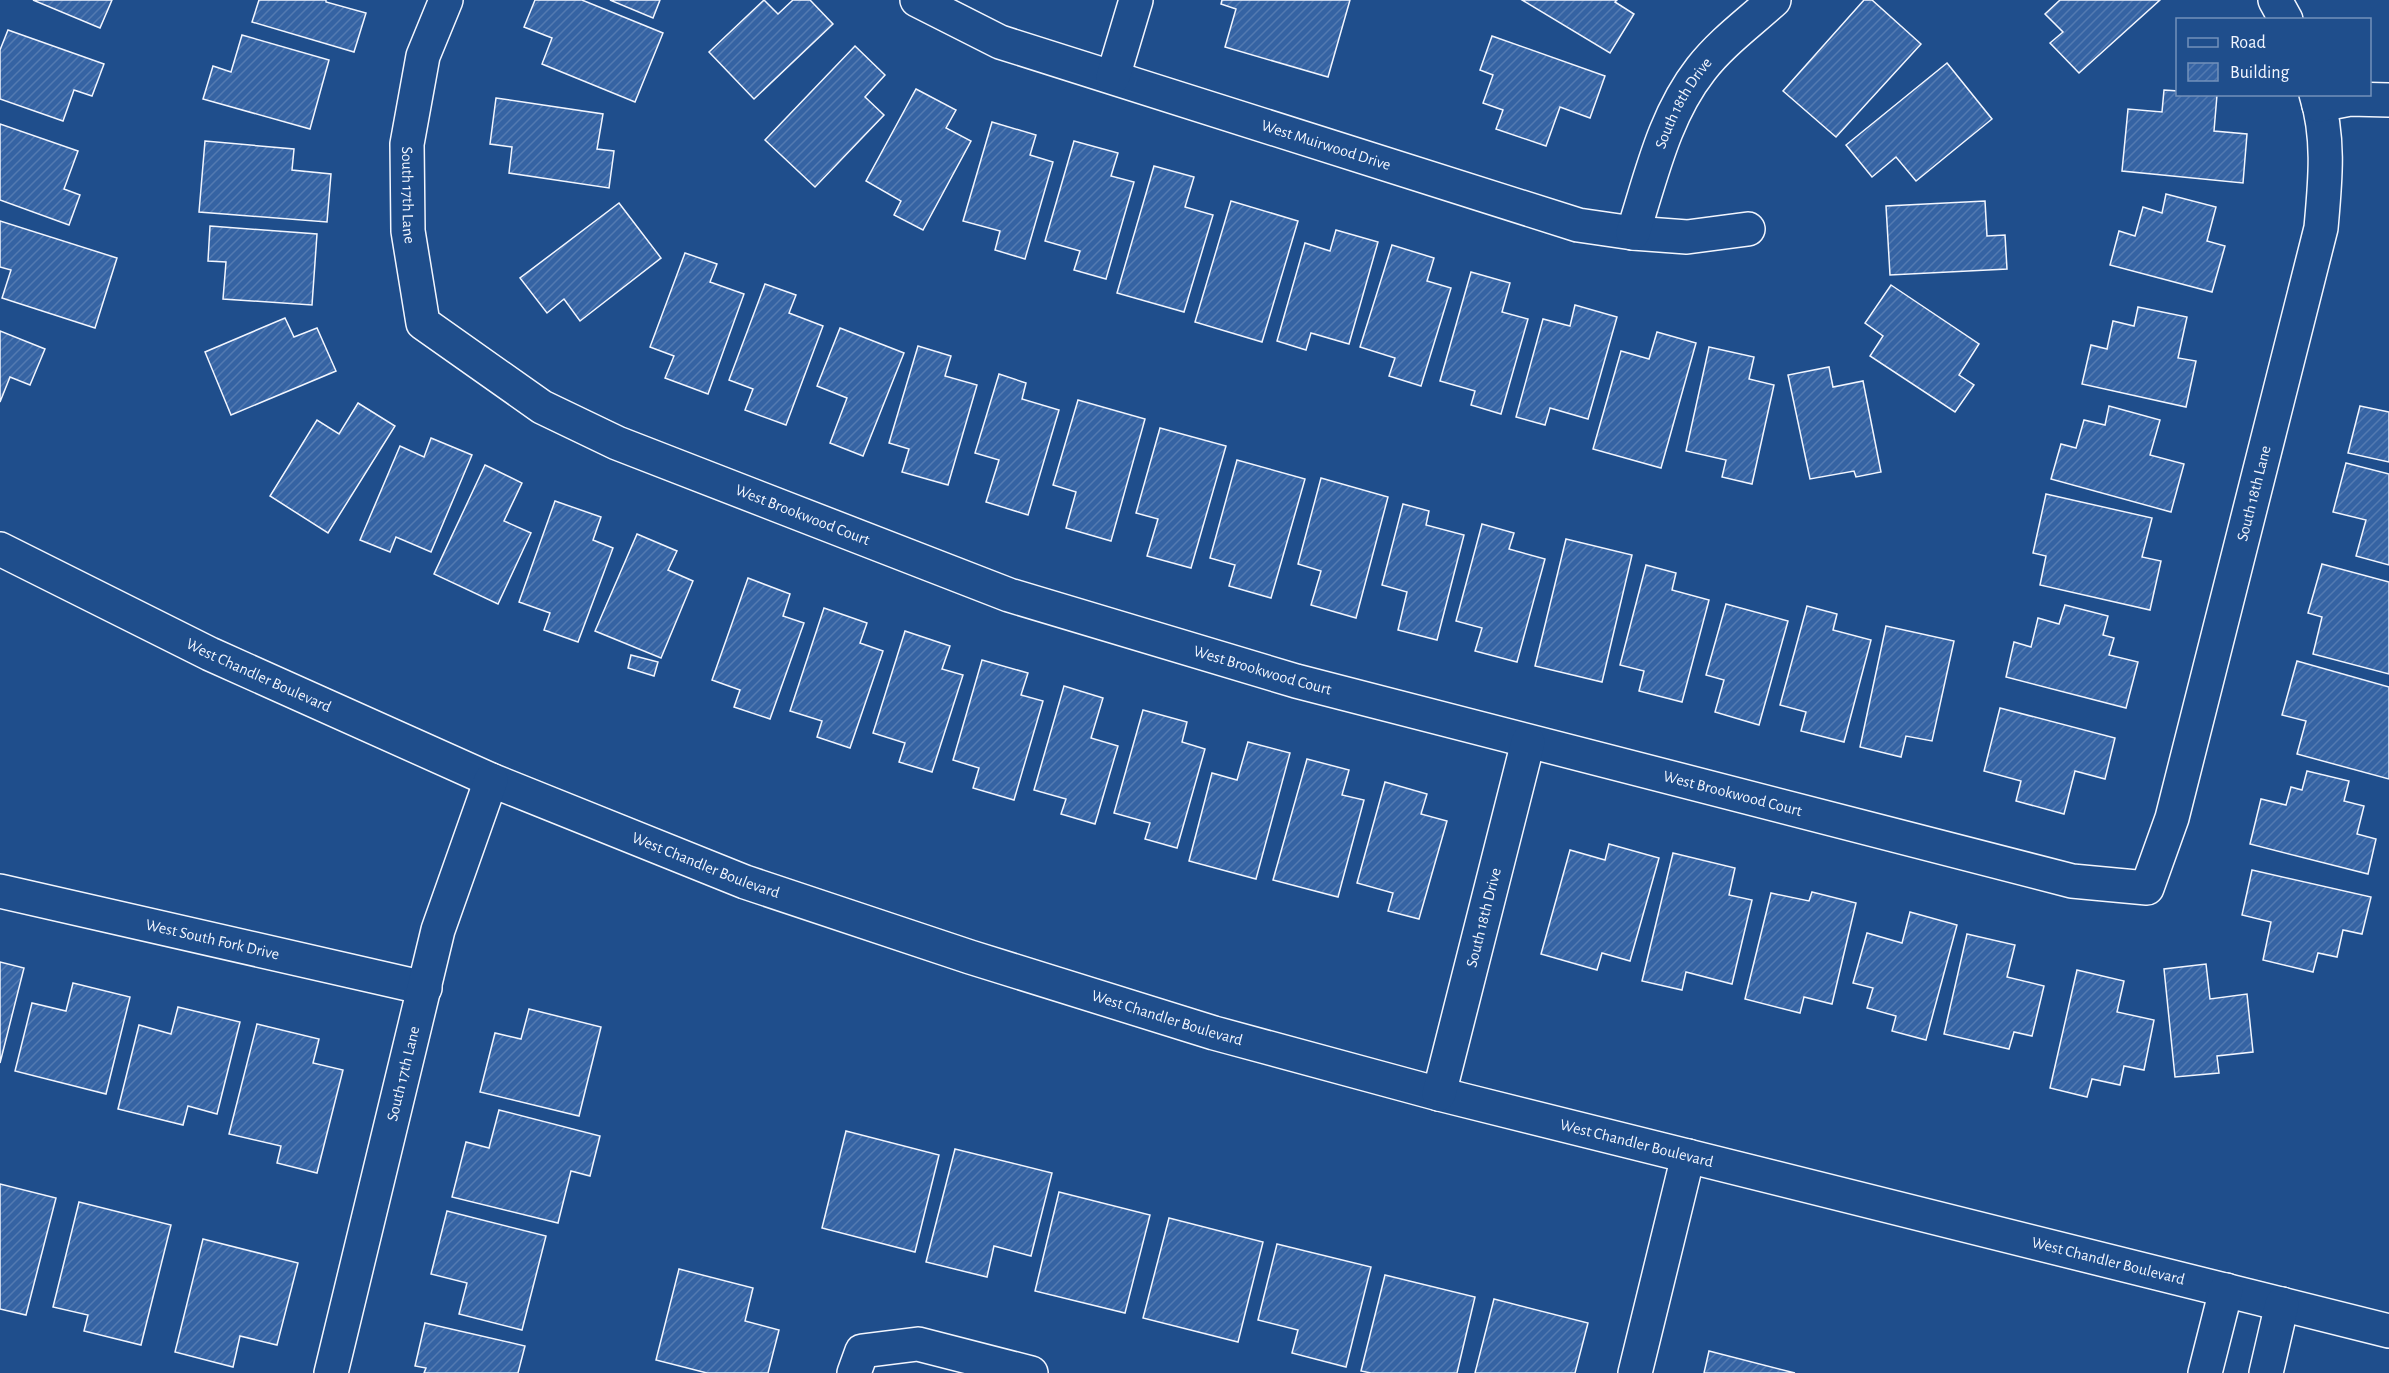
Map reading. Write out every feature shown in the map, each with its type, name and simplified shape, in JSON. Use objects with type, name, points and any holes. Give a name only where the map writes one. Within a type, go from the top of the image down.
[{"type":"street","name":"South 17th Lane","points":[[423,324],[408,231],[407,144],[423,56],[446,0]]},
{"type":"street","name":"West Muirwood Drive","points":[[917,0],[1000,42],[1578,225],[1633,233],[1687,237],[1748,230]]},
{"type":"street","points":[[1113,77],[1136,0]]},
{"type":"street","name":"South 18th Drive","points":[[1633,233],[1672,113],[1706,63],[1774,0]]},
{"type":"street","points":[[2275,0],[2285,18]]},
{"type":"street","points":[[2318,100],[2389,100]]},
{"type":"street","name":"South 18th Lane","points":[[2147,888],[2172,818],[2321,228],[2326,163],[2318,100]]},
{"type":"street","name":"West Brookwood Court","points":[[423,324],[542,407],[617,443],[1009,595],[1296,681],[1528,742],[2072,880],[2147,888]]},
{"type":"street","name":"West Chandler Boulevard","points":[[0,549],[210,654],[491,780],[745,882],[970,957],[1214,1033],[1439,1094],[2389,1331]]},
{"type":"street","name":"South 18th Drive","points":[[1439,1094],[1528,742]]},
{"type":"street","name":"South 17th Lane","points":[[331,1373],[438,930],[491,780]]},
{"type":"street","name":"West South Fork Drive","points":[[0,891],[425,988]]},
{"type":"street","points":[[1635,1373],[1688,1156]]},
{"type":"street","points":[[2205,1373],[2226,1290]]},
{"type":"street","points":[[2266,1373],[2282,1304]]},
{"type":"street","points":[[858,1362],[918,1344],[1031,1373]]},
{"type":"building","points":[[33,0],[112,0],[100,28]]},
{"type":"building","points":[[259,0],[326,0],[326,2],[366,13],[354,52],[252,22]]},
{"type":"building","points":[[535,0],[582,0],[663,33],[635,102],[542,64],[552,38],[524,27]]},
{"type":"building","points":[[610,0],[660,0],[653,18]]},
{"type":"building","points":[[764,0],[778,14],[793,0],[810,0],[833,24],[754,99],[709,52]]},
{"type":"building","points":[[1222,0],[1350,0],[1328,77],[1225,47],[1236,9],[1221,4]]},
{"type":"building","points":[[1522,0],[1617,0],[1615,2],[1634,14],[1610,53]]},
{"type":"building","points":[[1864,0],[1872,0],[1921,44],[1836,137],[1783,91]]},
{"type":"building","points":[[2060,0],[2160,0],[2079,73],[2050,43],[2063,32],[2045,14]]},
{"type":"building","points":[[8,30],[104,64],[92,96],[74,90],[63,121],[0,99],[0,50]]},
{"type":"building","points":[[242,35],[329,60],[310,129],[203,99],[213,66],[231,72]]},
{"type":"building","points":[[1492,36],[1605,76],[1590,118],[1560,107],[1546,146],[1496,129],[1503,110],[1483,103],[1493,75],[1480,70]]},
{"type":"building","points":[[855,46],[885,75],[865,97],[884,115],[815,187],[765,140]]},
{"type":"building","points":[[1947,63],[1992,119],[1916,181],[1896,157],[1872,177],[1846,145]]},
{"type":"building","points":[[916,89],[956,110],[946,128],[971,141],[923,230],[894,215],[901,201],[866,181]]},
{"type":"building","points":[[2164,90],[2176,91],[2176,96],[2217,96],[2214,131],[2247,134],[2243,183],[2122,171],[2128,109],[2162,112]]},
{"type":"building","points":[[496,98],[603,114],[597,149],[614,151],[609,188],[509,173],[512,147],[490,144]]},
{"type":"building","points":[[992,122],[1036,135],[1030,155],[1053,162],[1025,259],[995,250],[1000,231],[963,221]]},
{"type":"building","points":[[0,124],[78,151],[64,189],[80,195],[69,225],[0,200]]},
{"type":"building","points":[[205,141],[294,149],[292,170],[331,174],[327,222],[199,212]]},
{"type":"building","points":[[1074,141],[1118,153],[1111,176],[1134,182],[1106,279],[1074,270],[1080,251],[1045,241]]},
{"type":"building","points":[[1154,166],[1194,177],[1185,207],[1213,215],[1184,312],[1117,293]]},
{"type":"building","points":[[2166,194],[2216,207],[2207,241],[2225,246],[2212,292],[2110,265],[2119,231],[2135,236],[2143,207],[2162,213]]},
{"type":"building","points":[[1231,201],[1298,221],[1262,342],[1195,322]]},
{"type":"building","points":[[1985,201],[1987,236],[2005,235],[2007,269],[1890,275],[1886,206]]},
{"type":"building","points":[[619,203],[661,258],[580,321],[564,299],[547,313],[520,278]]},
{"type":"building","points":[[0,221],[117,258],[95,328],[2,298],[11,270],[0,267]]},
{"type":"building","points":[[210,226],[317,234],[312,305],[223,299],[226,262],[208,261]]},
{"type":"building","points":[[1336,230],[1378,242],[1349,344],[1311,333],[1306,350],[1277,341],[1305,243],[1330,251]]},
{"type":"building","points":[[1392,245],[1434,258],[1427,281],[1451,288],[1421,386],[1389,376],[1395,358],[1360,347]]},
{"type":"building","points":[[685,253],[717,264],[710,282],[744,294],[708,394],[665,378],[674,356],[650,347]]},
{"type":"building","points":[[1471,272],[1510,283],[1502,312],[1528,319],[1501,414],[1471,405],[1475,391],[1440,381]]},
{"type":"building","points":[[765,284],[796,295],[789,313],[823,326],[786,425],[745,410],[753,389],[729,380]]},
{"type":"building","points":[[1891,285],[1979,344],[1959,375],[1974,385],[1955,412],[1870,356],[1883,336],[1865,323]]},
{"type":"building","points":[[1575,305],[1617,317],[1588,419],[1550,408],[1545,425],[1516,417],[1543,319],[1570,326]]},
{"type":"building","points":[[2138,307],[2187,317],[2178,358],[2196,361],[2186,407],[2082,384],[2091,345],[2107,349],[2113,321],[2134,326]]},
{"type":"building","points":[[285,318],[294,337],[317,328],[336,371],[231,415],[205,352]]},
{"type":"building","points":[[840,328],[904,353],[863,456],[830,443],[847,398],[817,386]]},
{"type":"building","points":[[0,331],[45,349],[30,385],[10,377],[0,402]]},
{"type":"building","points":[[1657,332],[1696,343],[1661,468],[1593,449],[1621,351],[1649,359]]},
{"type":"building","points":[[918,346],[951,356],[945,376],[977,385],[948,485],[902,472],[909,449],[889,443]]},
{"type":"building","points":[[1709,347],[1754,357],[1749,379],[1774,385],[1752,484],[1722,477],[1726,460],[1686,451]]},
{"type":"building","points":[[1829,367],[1833,387],[1863,381],[1881,472],[1856,477],[1854,471],[1810,479],[1788,375]]},
{"type":"building","points":[[999,374],[1026,383],[1022,399],[1059,410],[1028,515],[986,502],[999,460],[975,453]]},
{"type":"building","points":[[1078,400],[1145,419],[1111,541],[1066,528],[1076,492],[1053,485]]},
{"type":"building","points":[[358,403],[395,426],[328,533],[270,496],[317,420],[339,434]]},
{"type":"building","points":[[2109,406],[2160,420],[2150,455],[2184,464],[2171,512],[2051,479],[2061,444],[2076,448],[2084,420],[2105,425]]},
{"type":"building","points":[[2360,406],[2389,412],[2389,462],[2348,453]]},
{"type":"building","points":[[1160,428],[1226,446],[1191,568],[1147,556],[1158,519],[1136,513]]},
{"type":"building","points":[[431,438],[472,455],[431,552],[396,537],[390,552],[360,540],[400,446],[424,457]]},
{"type":"building","points":[[1237,460],[1305,479],[1271,598],[1229,586],[1235,565],[1210,558]]},
{"type":"building","points":[[2346,463],[2389,474],[2389,565],[2356,556],[2366,520],[2333,512]]},
{"type":"building","points":[[485,465],[522,483],[504,521],[531,533],[498,604],[434,574]]},
{"type":"building","points":[[1321,478],[1388,497],[1356,618],[1311,605],[1321,571],[1298,564]]},
{"type":"building","points":[[2046,494],[2152,518],[2142,557],[2161,561],[2150,610],[2040,585],[2046,556],[2033,553]]},
{"type":"building","points":[[555,501],[601,517],[593,540],[613,548],[578,642],[544,630],[550,613],[519,602]]},
{"type":"building","points":[[1403,504],[1429,511],[1426,525],[1464,535],[1437,640],[1398,630],[1407,592],[1382,585]]},
{"type":"building","points":[[1482,524],[1514,533],[1509,549],[1545,559],[1517,662],[1475,651],[1482,628],[1456,621]]},
{"type":"building","points":[[637,534],[677,551],[668,570],[693,581],[661,658],[595,631]]},
{"type":"building","points":[[1566,539],[1632,555],[1602,682],[1535,666]]},
{"type":"building","points":[[2322,564],[2389,582],[2389,674],[2313,654],[2322,617],[2308,613]]},
{"type":"building","points":[[1646,565],[1676,573],[1672,590],[1709,600],[1682,702],[1639,691],[1644,671],[1620,665]]},
{"type":"building","points":[[748,578],[790,594],[783,616],[804,623],[770,719],[734,707],[740,690],[712,680]]},
{"type":"building","points":[[1726,604],[1788,621],[1759,725],[1715,712],[1724,680],[1706,675]]},
{"type":"building","points":[[2065,605],[2108,616],[2103,635],[2114,638],[2109,655],[2138,662],[2126,708],[2006,677],[2014,642],[2031,647],[2038,618],[2059,624]]},
{"type":"building","points":[[1807,606],[1837,614],[1833,630],[1871,640],[1844,742],[1801,731],[1806,712],[1780,705]]},
{"type":"building","points":[[824,608],[867,623],[860,643],[883,651],[850,748],[817,737],[822,721],[790,711]]},
{"type":"building","points":[[1886,626],[1954,641],[1932,741],[1906,736],[1901,757],[1860,747]]},
{"type":"building","points":[[905,631],[950,646],[942,669],[963,675],[932,772],[899,762],[905,743],[873,733]]},
{"type":"building","points":[[631,655],[658,662],[654,676],[628,668]]},
{"type":"building","points":[[982,660],[1028,673],[1021,695],[1043,701],[1014,800],[973,788],[979,768],[953,760]]},
{"type":"building","points":[[2297,661],[2389,687],[2389,779],[2297,754],[2306,721],[2282,715]]},
{"type":"building","points":[[1064,686],[1103,698],[1091,738],[1118,746],[1095,824],[1061,814],[1066,799],[1034,790]]},
{"type":"building","points":[[2000,708],[2115,738],[2105,779],[2075,771],[2064,814],[2016,801],[2021,781],[1984,771]]},
{"type":"building","points":[[1143,710],[1187,722],[1182,742],[1205,749],[1177,848],[1145,839],[1150,823],[1114,813]]},
{"type":"building","points":[[1248,742],[1290,753],[1256,879],[1189,861],[1212,773],[1237,780]]},
{"type":"building","points":[[1307,759],[1349,770],[1342,795],[1364,800],[1338,897],[1273,880]]},
{"type":"building","points":[[2307,771],[2349,781],[2344,801],[2364,806],[2357,834],[2376,839],[2368,874],[2250,844],[2261,799],[2286,805],[2291,787],[2302,790]]},
{"type":"building","points":[[1385,782],[1427,794],[1421,814],[1447,821],[1419,919],[1388,911],[1393,893],[1357,883]]},
{"type":"building","points":[[1609,844],[1659,858],[1630,961],[1602,953],[1597,970],[1541,954],[1570,850],[1605,860]]},
{"type":"building","points":[[1673,853],[1735,868],[1729,895],[1752,900],[1732,984],[1686,972],[1682,990],[1642,981]]},
{"type":"building","points":[[2252,870],[2371,897],[2362,934],[2343,930],[2337,957],[2318,953],[2313,972],[2263,960],[2271,922],[2242,915]]},
{"type":"building","points":[[1812,892],[1856,903],[1832,1004],[1804,997],[1800,1013],[1745,999],[1771,893],[1809,901]]},
{"type":"building","points":[[1910,912],[1957,925],[1926,1040],[1892,1031],[1896,1016],[1867,1008],[1873,988],[1853,983],[1867,933],[1902,943]]},
{"type":"building","points":[[1967,934],[2015,945],[2007,977],[2044,986],[2032,1036],[2014,1032],[2009,1049],[1944,1034]]},
{"type":"building","points":[[0,962],[24,968],[0,1063]]},
{"type":"building","points":[[2206,964],[2210,999],[2247,994],[2253,1052],[2217,1056],[2219,1073],[2175,1077],[2164,969]]},
{"type":"building","points":[[2077,970],[2124,981],[2117,1012],[2154,1020],[2144,1070],[2124,1066],[2120,1085],[2092,1079],[2087,1097],[2050,1088]]},
{"type":"building","points":[[73,983],[130,997],[106,1094],[15,1071],[32,1003],[66,1011]]},
{"type":"building","points":[[178,1007],[240,1022],[217,1114],[188,1106],[183,1125],[118,1109],[139,1025],[171,1034]]},
{"type":"building","points":[[529,1009],[601,1027],[579,1116],[480,1092],[495,1033],[521,1039]]},
{"type":"building","points":[[257,1024],[319,1039],[313,1063],[343,1070],[317,1173],[277,1163],[281,1146],[229,1134]]},
{"type":"building","points":[[499,1110],[600,1136],[590,1176],[571,1171],[558,1223],[452,1197],[466,1142],[489,1148]]},
{"type":"building","points":[[846,1131],[939,1155],[915,1252],[822,1228]]},
{"type":"building","points":[[955,1149],[1052,1173],[1031,1256],[994,1246],[987,1277],[926,1262]]},
{"type":"building","points":[[0,1184],[56,1198],[26,1315],[0,1309]]},
{"type":"building","points":[[1059,1192],[1150,1215],[1125,1313],[1035,1291]]},
{"type":"building","points":[[79,1202],[171,1225],[141,1345],[84,1331],[88,1315],[53,1307]]},
{"type":"building","points":[[447,1211],[546,1236],[522,1330],[459,1314],[467,1283],[431,1274]]},
{"type":"building","points":[[1169,1218],[1263,1242],[1238,1342],[1143,1318]]},
{"type":"building","points":[[203,1239],[298,1263],[277,1345],[240,1336],[233,1367],[175,1352]]},
{"type":"building","points":[[1277,1244],[1371,1267],[1346,1367],[1292,1353],[1298,1330],[1258,1320]]},
{"type":"building","points":[[679,1269],[753,1288],[745,1321],[779,1330],[768,1373],[707,1373],[656,1360]]},
{"type":"building","points":[[1385,1275],[1475,1297],[1457,1373],[1361,1371]]},
{"type":"building","points":[[1494,1299],[1588,1323],[1575,1373],[1475,1373]]},
{"type":"building","points":[[425,1323],[525,1346],[518,1373],[424,1373],[426,1368],[415,1366]]},
{"type":"building","points":[[1709,1351],[1795,1373],[1704,1373]]}]
